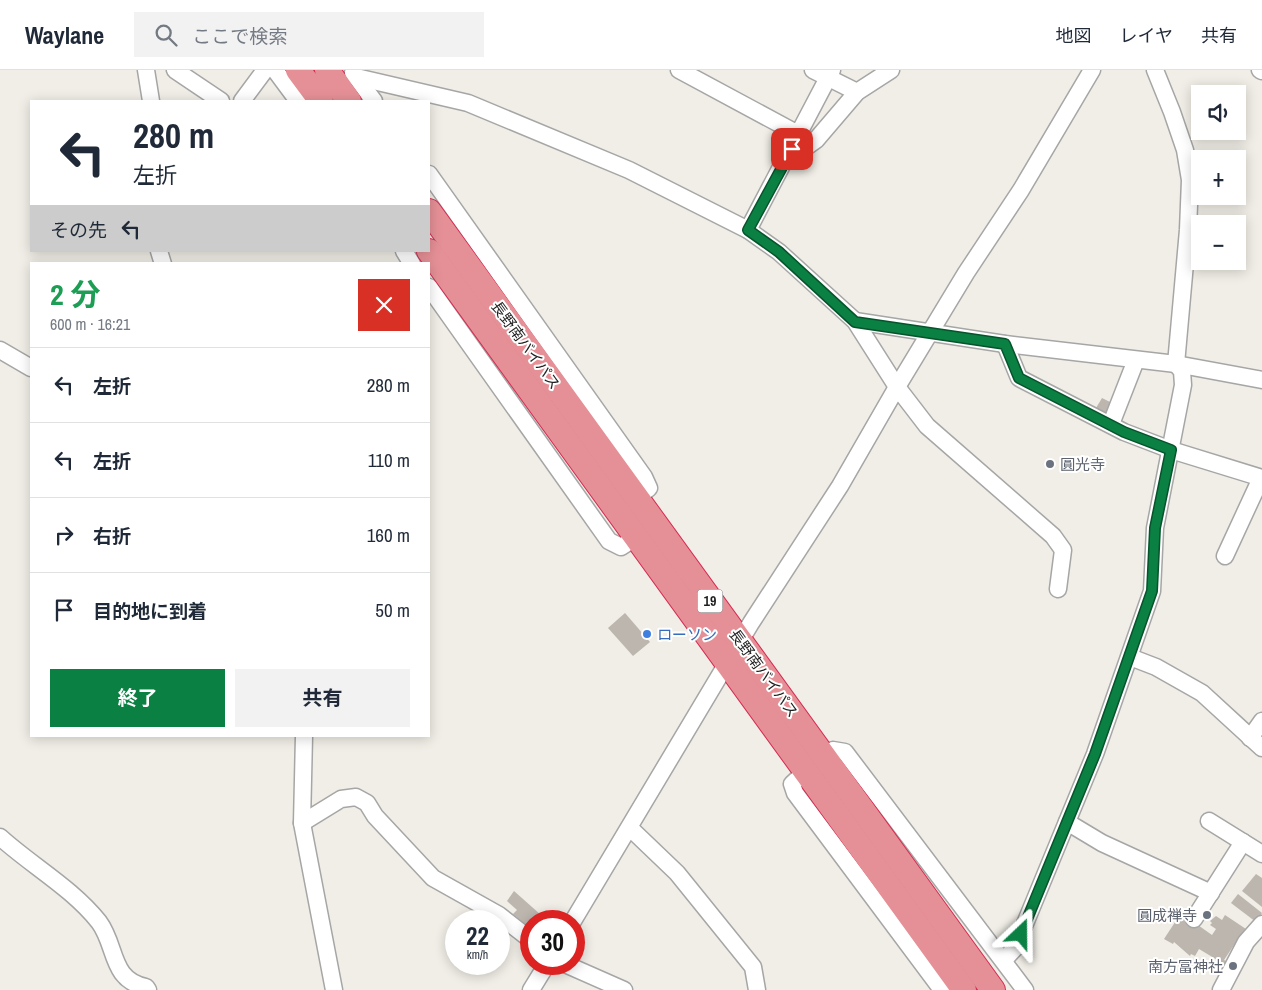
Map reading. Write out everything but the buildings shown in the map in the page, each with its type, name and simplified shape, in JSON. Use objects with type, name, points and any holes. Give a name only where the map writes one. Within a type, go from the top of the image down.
[{"type":"highway","points":[[298,70],[319,100]]},
{"type":"highway","points":[[326,70],[348,100]]},
{"type":"highway","name":"長野南バイパス","points":[[430,212],[993,990]]},
{"type":"highway","name":"長野南バイパス","points":[[430,252],[964,990]]},
{"type":"street","points":[[146,70],[151,100]]},
{"type":"street","points":[[175,70],[220,100]]},
{"type":"street","points":[[243,100],[265,70]]},
{"type":"street","points":[[275,70],[297,100]]},
{"type":"street","points":[[679,70],[800,135]]},
{"type":"street","points":[[813,70],[830,74],[857,92]]},
{"type":"street","points":[[784,163],[816,140],[857,92],[891,70]]},
{"type":"street","points":[[580,910],[741,642],[840,486],[966,273],[1052,141],[1092,70]]},
{"type":"street","points":[[1004,960],[1015,948],[1095,754],[1152,591],[1155,528],[1183,385],[1182,371],[1176,364],[1188,230],[1190,180],[1182,140],[1154,70]]},
{"type":"street","points":[[353,74],[373,100]]},
{"type":"street","points":[[353,74],[468,104],[629,170],[748,230],[779,252],[855,322],[897,387],[927,426],[1053,536],[1063,550],[1058,589]]},
{"type":"street","points":[[748,230],[800,135],[830,74]]},
{"type":"street","points":[[430,178],[434,192],[644,477],[649,488],[637,498]]},
{"type":"street","points":[[430,288],[609,541],[620,547],[635,538]]},
{"type":"street","points":[[855,322],[932,331],[1005,344],[1176,364],[1262,380]]},
{"type":"street","points":[[1005,344],[1019,378],[1124,432],[1171,450],[1262,478],[1226,556]]},
{"type":"street","points":[[0,350],[30,367]]},
{"type":"street","points":[[1111,424],[1136,360]]},
{"type":"street","points":[[1130,657],[1156,668],[1202,694],[1256,743],[1262,721]]},
{"type":"street","points":[[304,737],[302,823],[334,990]]},
{"type":"street","points":[[824,756],[833,750],[845,752],[1025,990]]},
{"type":"street","points":[[806,771],[792,784],[796,793],[942,990]]},
{"type":"street","points":[[302,823],[341,798],[356,797],[367,803],[375,816],[432,878],[499,915],[520,931]]},
{"type":"street","points":[[1209,821],[1262,854]]},
{"type":"street","points":[[1067,822],[1102,843],[1211,893]]},
{"type":"street","points":[[630,828],[677,873],[753,967],[757,990]]},
{"type":"street","points":[[0,836],[24,858],[59,884],[100,923],[122,974],[133,984],[146,986],[148,990]]},
{"type":"street","points":[[1194,919],[1243,842]]},
{"type":"street","points":[[1221,990],[1246,942],[1262,924]]},
{"type":"street","points":[[585,973],[624,990]]},
{"type":"street","points":[[530,990],[540,975]]},
{"type":"place","name":"圓光寺","points":[[1050,464]]},
{"type":"place","name":"ローソン","points":[[647,634]]},
{"type":"place","name":"圓成禅寺","points":[[1207,915]]},
{"type":"place","name":"南方冨神社","points":[[1233,966]]},
{"type":"route","points":[[792,149],[771,184],[748,230],[779,252],[855,322],[932,331],[1005,344],[1019,378],[1124,432],[1171,450],[1155,528],[1152,591],[1095,754],[1021,934]]}]
